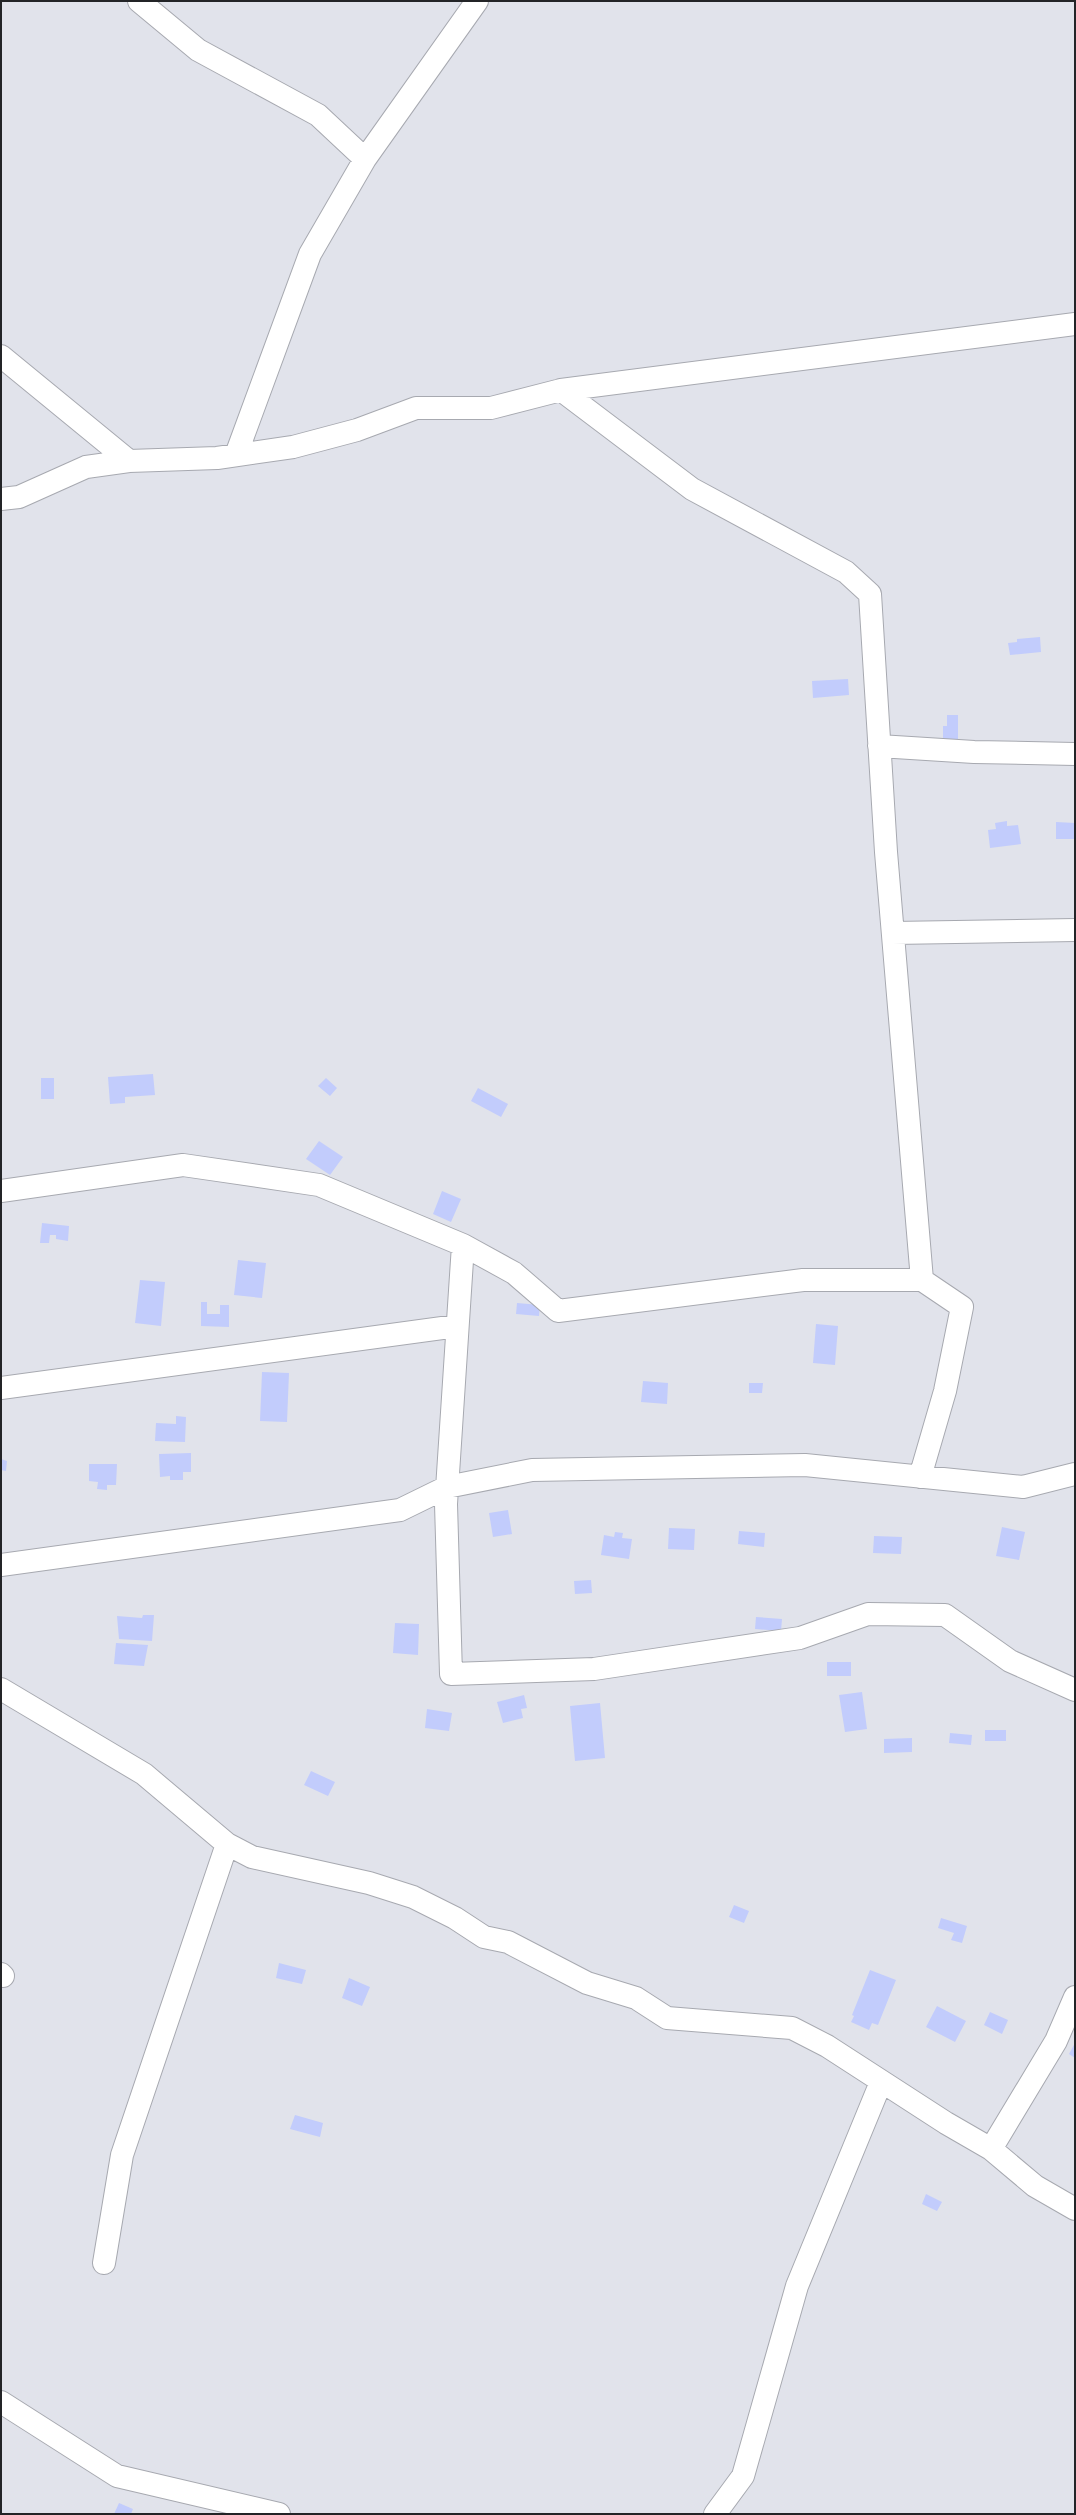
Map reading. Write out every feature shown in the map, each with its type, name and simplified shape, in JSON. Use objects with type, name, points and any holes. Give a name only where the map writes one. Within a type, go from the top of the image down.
[{"type":"street","points":[[139,1],[198,50],[318,115],[365,159]]},
{"type":"street","points":[[236,455],[310,254],[365,159],[477,1]]},
{"type":"street","points":[[1,499],[19,497],[86,466],[129,461],[236,455],[300,445],[357,430],[416,408],[491,408],[561,390],[1075,324]]},
{"type":"street","points":[[1,356],[129,461]]},
{"type":"street","points":[[561,390],[692,489],[846,572],[870,594],[879,746],[893,933],[922,1280]]},
{"type":"street","points":[[879,746],[974,752],[1075,754]]},
{"type":"street","points":[[893,933],[1075,930]]},
{"type":"street","points":[[1,1191],[183,1165],[319,1185],[463,1245],[514,1273],[558,1310],[804,1280],[922,1280],[962,1307],[945,1391],[920,1477]]},
{"type":"street","points":[[463,1245],[447,1487],[451,1674],[594,1669],[800,1638],[868,1614],[945,1615],[1010,1661],[1075,1690]]},
{"type":"street","points":[[1,1388],[458,1326]]},
{"type":"street","points":[[1,1565],[400,1510],[447,1487],[532,1470],[805,1465],[1023,1487],[1075,1474]]},
{"type":"street","points":[[1,1689],[144,1774],[227,1844],[252,1857],[369,1883],[413,1897],[455,1918],[484,1937],[508,1942],[587,1983],[636,1998],[667,2018],[792,2028],[827,2046],[881,2082],[991,2150],[1035,2186],[1075,2208]]},
{"type":"street","points":[[104,2263],[122,2155],[227,1844]]},
{"type":"street","points":[[991,2150],[1056,2041],[1075,1996]]},
{"type":"street","points":[[715,2514],[743,2476],[797,2286],[881,2082]]},
{"type":"street","points":[[1,2402],[117,2476],[279,2514]]},
{"type":"building","points":[[1040,637],[1041,652],[1010,655],[1008,643],[1017,642],[1017,639]]},
{"type":"building","points":[[848,679],[849,695],[813,698],[812,681]]},
{"type":"building","points":[[947,715],[958,715],[958,739],[943,739],[943,726],[947,726]]},
{"type":"building","points":[[1007,821],[1007,826],[1018,825],[1021,844],[990,848],[988,830],[996,829],[995,823]]},
{"type":"building","points":[[1056,822],[1075,823],[1075,839],[1056,839]]},
{"type":"building","points":[[153,1074],[155,1095],[125,1097],[125,1103],[110,1104],[108,1077]]},
{"type":"building","points":[[41,1078],[54,1078],[54,1099],[41,1099]]},
{"type":"building","points":[[326,1078],[337,1088],[330,1096],[318,1086]]},
{"type":"building","points":[[478,1088],[508,1104],[501,1117],[471,1101]]},
{"type":"building","points":[[319,1141],[343,1157],[330,1175],[306,1159]]},
{"type":"building","points":[[442,1191],[461,1199],[451,1222],[433,1214]]},
{"type":"building","points":[[42,1223],[69,1226],[68,1241],[56,1239],[56,1235],[50,1235],[49,1243],[40,1243]]},
{"type":"building","points":[[238,1260],[266,1263],[262,1298],[234,1295]]},
{"type":"building","points":[[140,1280],[165,1282],[161,1326],[135,1323]]},
{"type":"building","points":[[201,1302],[207,1302],[207,1314],[220,1314],[220,1305],[229,1305],[229,1327],[201,1326]]},
{"type":"building","points":[[517,1303],[540,1305],[539,1316],[516,1314]]},
{"type":"building","points":[[816,1324],[838,1326],[835,1365],[813,1363]]},
{"type":"building","points":[[262,1372],[289,1373],[287,1422],[260,1421]]},
{"type":"building","points":[[643,1381],[668,1383],[667,1404],[641,1402]]},
{"type":"building","points":[[749,1383],[763,1383],[762,1393],[749,1393]]},
{"type":"building","points":[[176,1416],[186,1417],[185,1442],[155,1441],[156,1423],[176,1424]]},
{"type":"building","points":[[191,1453],[191,1472],[183,1472],[183,1480],[170,1480],[170,1476],[160,1477],[159,1454]]},
{"type":"building","points":[[1,1459],[7,1461],[6,1471],[1,1470]]},
{"type":"building","points":[[89,1464],[117,1464],[116,1485],[107,1485],[107,1490],[97,1489],[98,1482],[89,1481]]},
{"type":"building","points":[[508,1510],[512,1534],[493,1537],[489,1513]]},
{"type":"building","points":[[1002,1527],[1025,1532],[1019,1560],[996,1556]]},
{"type":"building","points":[[669,1528],[695,1529],[694,1550],[668,1549]]},
{"type":"building","points":[[739,1531],[765,1533],[764,1547],[738,1544]]},
{"type":"building","points":[[615,1532],[623,1533],[622,1538],[632,1539],[629,1559],[601,1555],[604,1535],[614,1537]]},
{"type":"building","points":[[874,1536],[902,1537],[901,1554],[873,1553]]},
{"type":"building","points":[[591,1580],[592,1593],[575,1594],[574,1581]]},
{"type":"building","points":[[143,1615],[154,1615],[152,1641],[119,1639],[117,1616],[142,1618]]},
{"type":"building","points":[[756,1617],[782,1619],[781,1631],[755,1629]]},
{"type":"building","points":[[395,1623],[419,1624],[418,1655],[393,1653]]},
{"type":"building","points":[[116,1643],[148,1645],[144,1666],[114,1664]]},
{"type":"building","points":[[827,1662],[851,1662],[851,1676],[827,1676]]},
{"type":"building","points":[[862,1692],[867,1729],[845,1732],[839,1695]]},
{"type":"building","points":[[524,1695],[527,1708],[521,1709],[523,1718],[503,1723],[497,1702]]},
{"type":"building","points":[[600,1703],[605,1758],[575,1761],[570,1706]]},
{"type":"building","points":[[427,1709],[452,1713],[449,1731],[425,1728]]},
{"type":"building","points":[[985,1730],[1006,1730],[1006,1741],[985,1741]]},
{"type":"building","points":[[950,1733],[972,1735],[971,1745],[949,1743]]},
{"type":"building","points":[[912,1738],[912,1752],[884,1753],[884,1739]]},
{"type":"building","points":[[311,1771],[335,1782],[328,1796],[304,1785]]},
{"type":"building","points":[[734,1905],[749,1911],[744,1923],[729,1917]]},
{"type":"building","points":[[941,1918],[967,1926],[962,1943],[951,1940],[954,1933],[938,1928]]},
{"type":"building","points":[[279,1963],[306,1970],[302,1984],[276,1978]]},
{"type":"building","points":[[870,1970],[896,1980],[878,2025],[872,2023],[869,2030],[851,2022],[854,2016],[852,2015]]},
{"type":"building","points":[[349,1978],[370,1987],[362,2006],[342,1998]]},
{"type":"building","points":[[937,2006],[966,2021],[955,2042],[926,2027]]},
{"type":"building","points":[[990,2012],[1008,2020],[1002,2034],[984,2025]]},
{"type":"building","points":[[1075,2043],[1075,2058],[1069,2054]]},
{"type":"building","points":[[295,2115],[323,2123],[320,2137],[290,2129]]},
{"type":"building","points":[[926,2194],[942,2202],[937,2211],[922,2204]]},
{"type":"building","points":[[119,2503],[133,2509],[131,2514],[114,2514]]}]
